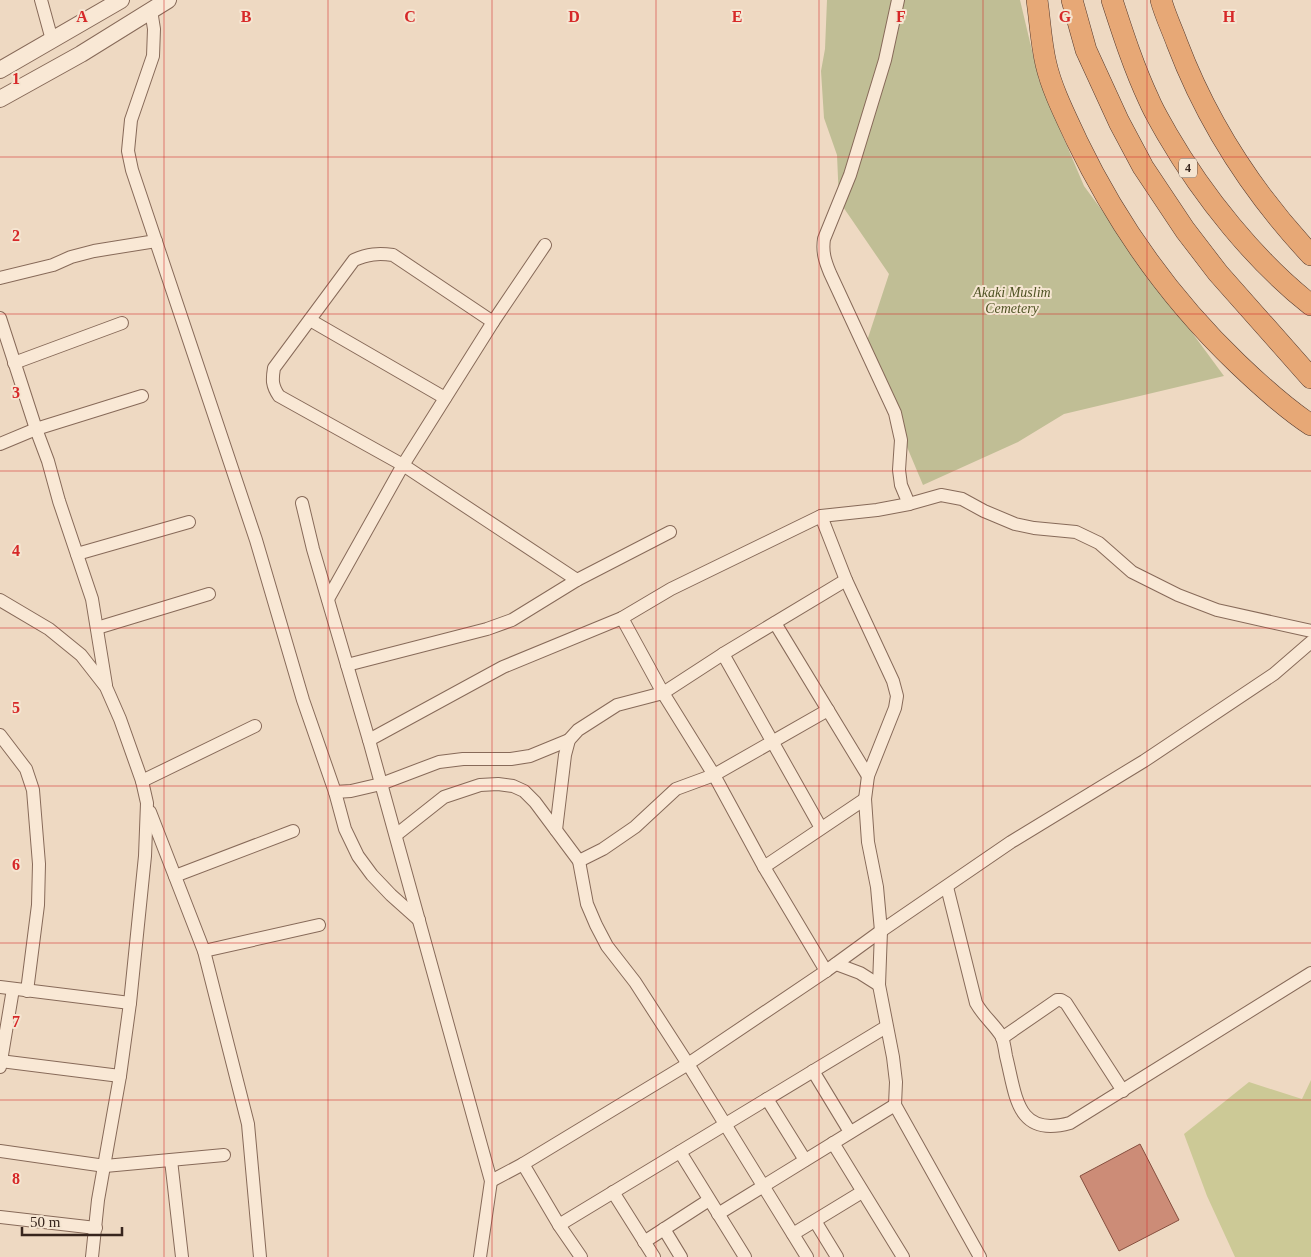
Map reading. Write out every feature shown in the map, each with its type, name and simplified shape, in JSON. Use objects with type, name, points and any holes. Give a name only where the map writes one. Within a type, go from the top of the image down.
[{"type":"highway","points":[[1037,0],[1046,65],[1064,114],[1096,180],[1125,228],[1167,287],[1206,333],[1256,380],[1311,425]]},
{"type":"highway","points":[[1072,0],[1086,50],[1119,122],[1144,166],[1185,230],[1218,273],[1311,378]]},
{"type":"highway","name":"4","points":[[1112,0],[1149,102],[1185,165],[1227,221],[1289,288],[1311,305]]},
{"type":"highway","points":[[1162,0],[1181,53],[1202,102],[1224,142],[1253,186],[1311,255]]},
{"type":"highway","points":[[1244,303],[1311,362]]},
{"type":"street","points":[[41,0],[52,40]]},
{"type":"street","points":[[0,70],[120,0]]},
{"type":"street","points":[[0,98],[81,54],[168,0]]},
{"type":"street","points":[[898,0],[885,60],[850,175],[824,239],[823,249],[827,266],[895,413],[901,440],[899,470],[901,485],[909,504]]},
{"type":"street","points":[[151,10],[154,29],[153,56],[131,120],[128,151],[132,170],[256,540],[345,829],[358,856],[391,895],[419,920]]},
{"type":"street","points":[[0,278],[94,251],[156,241]]},
{"type":"street","points":[[328,599],[403,465],[493,322],[545,245]]},
{"type":"street","points":[[493,322],[393,255],[377,252],[365,255],[354,260],[274,368],[273,388],[279,396],[403,465],[577,580]]},
{"type":"street","points":[[0,318],[48,461],[58,502],[92,599],[106,687]]},
{"type":"street","points":[[310,320],[445,398]]},
{"type":"street","points":[[14,363],[122,323]]},
{"type":"street","points":[[0,444],[36,429],[142,396]]},
{"type":"street","points":[[369,740],[503,666],[622,618],[671,589],[821,516],[877,510],[941,495],[962,499],[984,512],[1014,524],[1076,532],[1099,543],[1132,572],[1178,595],[1217,610],[1311,631]]},
{"type":"street","points":[[302,503],[313,549],[396,835],[491,1181],[480,1257]]},
{"type":"street","points":[[821,516],[846,580],[893,681],[897,696],[895,708],[868,776],[865,800],[868,842],[877,887],[881,930],[879,985],[893,1057],[896,1082],[895,1105],[980,1257]]},
{"type":"street","points":[[76,554],[189,522]]},
{"type":"street","points":[[348,665],[487,629],[512,620],[577,580],[670,532]]},
{"type":"street","points":[[556,830],[564,755],[569,740],[578,730],[617,705],[663,693],[723,654],[846,580]]},
{"type":"street","points":[[97,628],[209,594]]},
{"type":"street","points":[[0,600],[49,629],[81,655],[106,687],[120,719],[142,781],[147,803],[204,951],[248,1124],[260,1257]]},
{"type":"street","points":[[622,618],[663,693],[714,775],[764,868],[831,968],[860,973],[879,985]]},
{"type":"street","points":[[775,623],[868,776]]},
{"type":"street","points":[[491,1181],[523,1164],[688,1064],[831,968],[881,930],[1011,842],[1144,761],[1274,674],[1311,642]]},
{"type":"street","points":[[723,654],[821,828]]},
{"type":"street","points":[[579,861],[603,849],[635,827],[676,789],[714,775],[828,710]]},
{"type":"street","points":[[142,781],[255,726]]},
{"type":"street","points":[[0,735],[26,769],[33,790],[39,864],[38,905],[27,991]]},
{"type":"street","points":[[335,792],[351,791],[381,784],[439,762],[463,759],[511,759],[530,756],[569,740]]},
{"type":"street","points":[[396,835],[444,797],[480,785],[498,784],[513,786],[524,791],[535,802],[579,861],[587,904],[603,939],[635,982],[688,1064],[807,1257]]},
{"type":"street","points":[[764,868],[865,800]]},
{"type":"street","points":[[92,1257],[98,1200],[120,1076],[130,1003],[145,856],[147,803]]},
{"type":"street","points":[[175,876],[293,831]]},
{"type":"street","points":[[947,887],[976,1003],[983,1015],[1002,1038],[1015,1099],[1027,1118],[1037,1125],[1047,1127],[1070,1123],[1311,973]]},
{"type":"street","points":[[204,951],[319,925]]},
{"type":"street","points":[[120,1076],[0,1063],[6,988],[130,1003]]},
{"type":"street","points":[[1002,1038],[1057,1000],[1061,1000],[1066,1003],[1123,1090]]},
{"type":"street","points":[[559,1225],[886,1027]]},
{"type":"street","points":[[813,1071],[850,1132]]},
{"type":"street","points":[[767,1099],[805,1160]]},
{"type":"street","points":[[718,1214],[895,1105]]},
{"type":"street","points":[[832,1143],[903,1257]]},
{"type":"street","points":[[0,1151],[105,1166],[224,1156]]},
{"type":"street","points":[[680,1152],[744,1257]]},
{"type":"street","points":[[171,1160],[182,1257]]},
{"type":"street","points":[[523,1164],[559,1225],[581,1257]]},
{"type":"street","points":[[613,1192],[654,1257]]},
{"type":"street","points":[[794,1234],[862,1192]]},
{"type":"street","points":[[644,1242],[709,1200]]},
{"type":"street","points":[[0,1217],[96,1228]]},
{"type":"street","points":[[815,1221],[835,1253],[821,1257]]},
{"type":"street","points":[[664,1230],[681,1257]]},
{"type":"shaded area","points":[[1311,1080],[1311,1257],[1235,1257],[1207,1196],[1184,1134],[1249,1082],[1302,1099]]},
{"type":"green space","name":"Akaki Muslim Cemetery","points":[[827,0],[1020,0],[1039,80],[1084,186],[1224,376],[1064,414],[1018,442],[923,485],[865,347],[889,274],[839,201],[837,155],[824,118],[821,71],[825,49]]},
{"type":"building","points":[[1140,1144],[1179,1220],[1119,1251],[1080,1176]]}]
